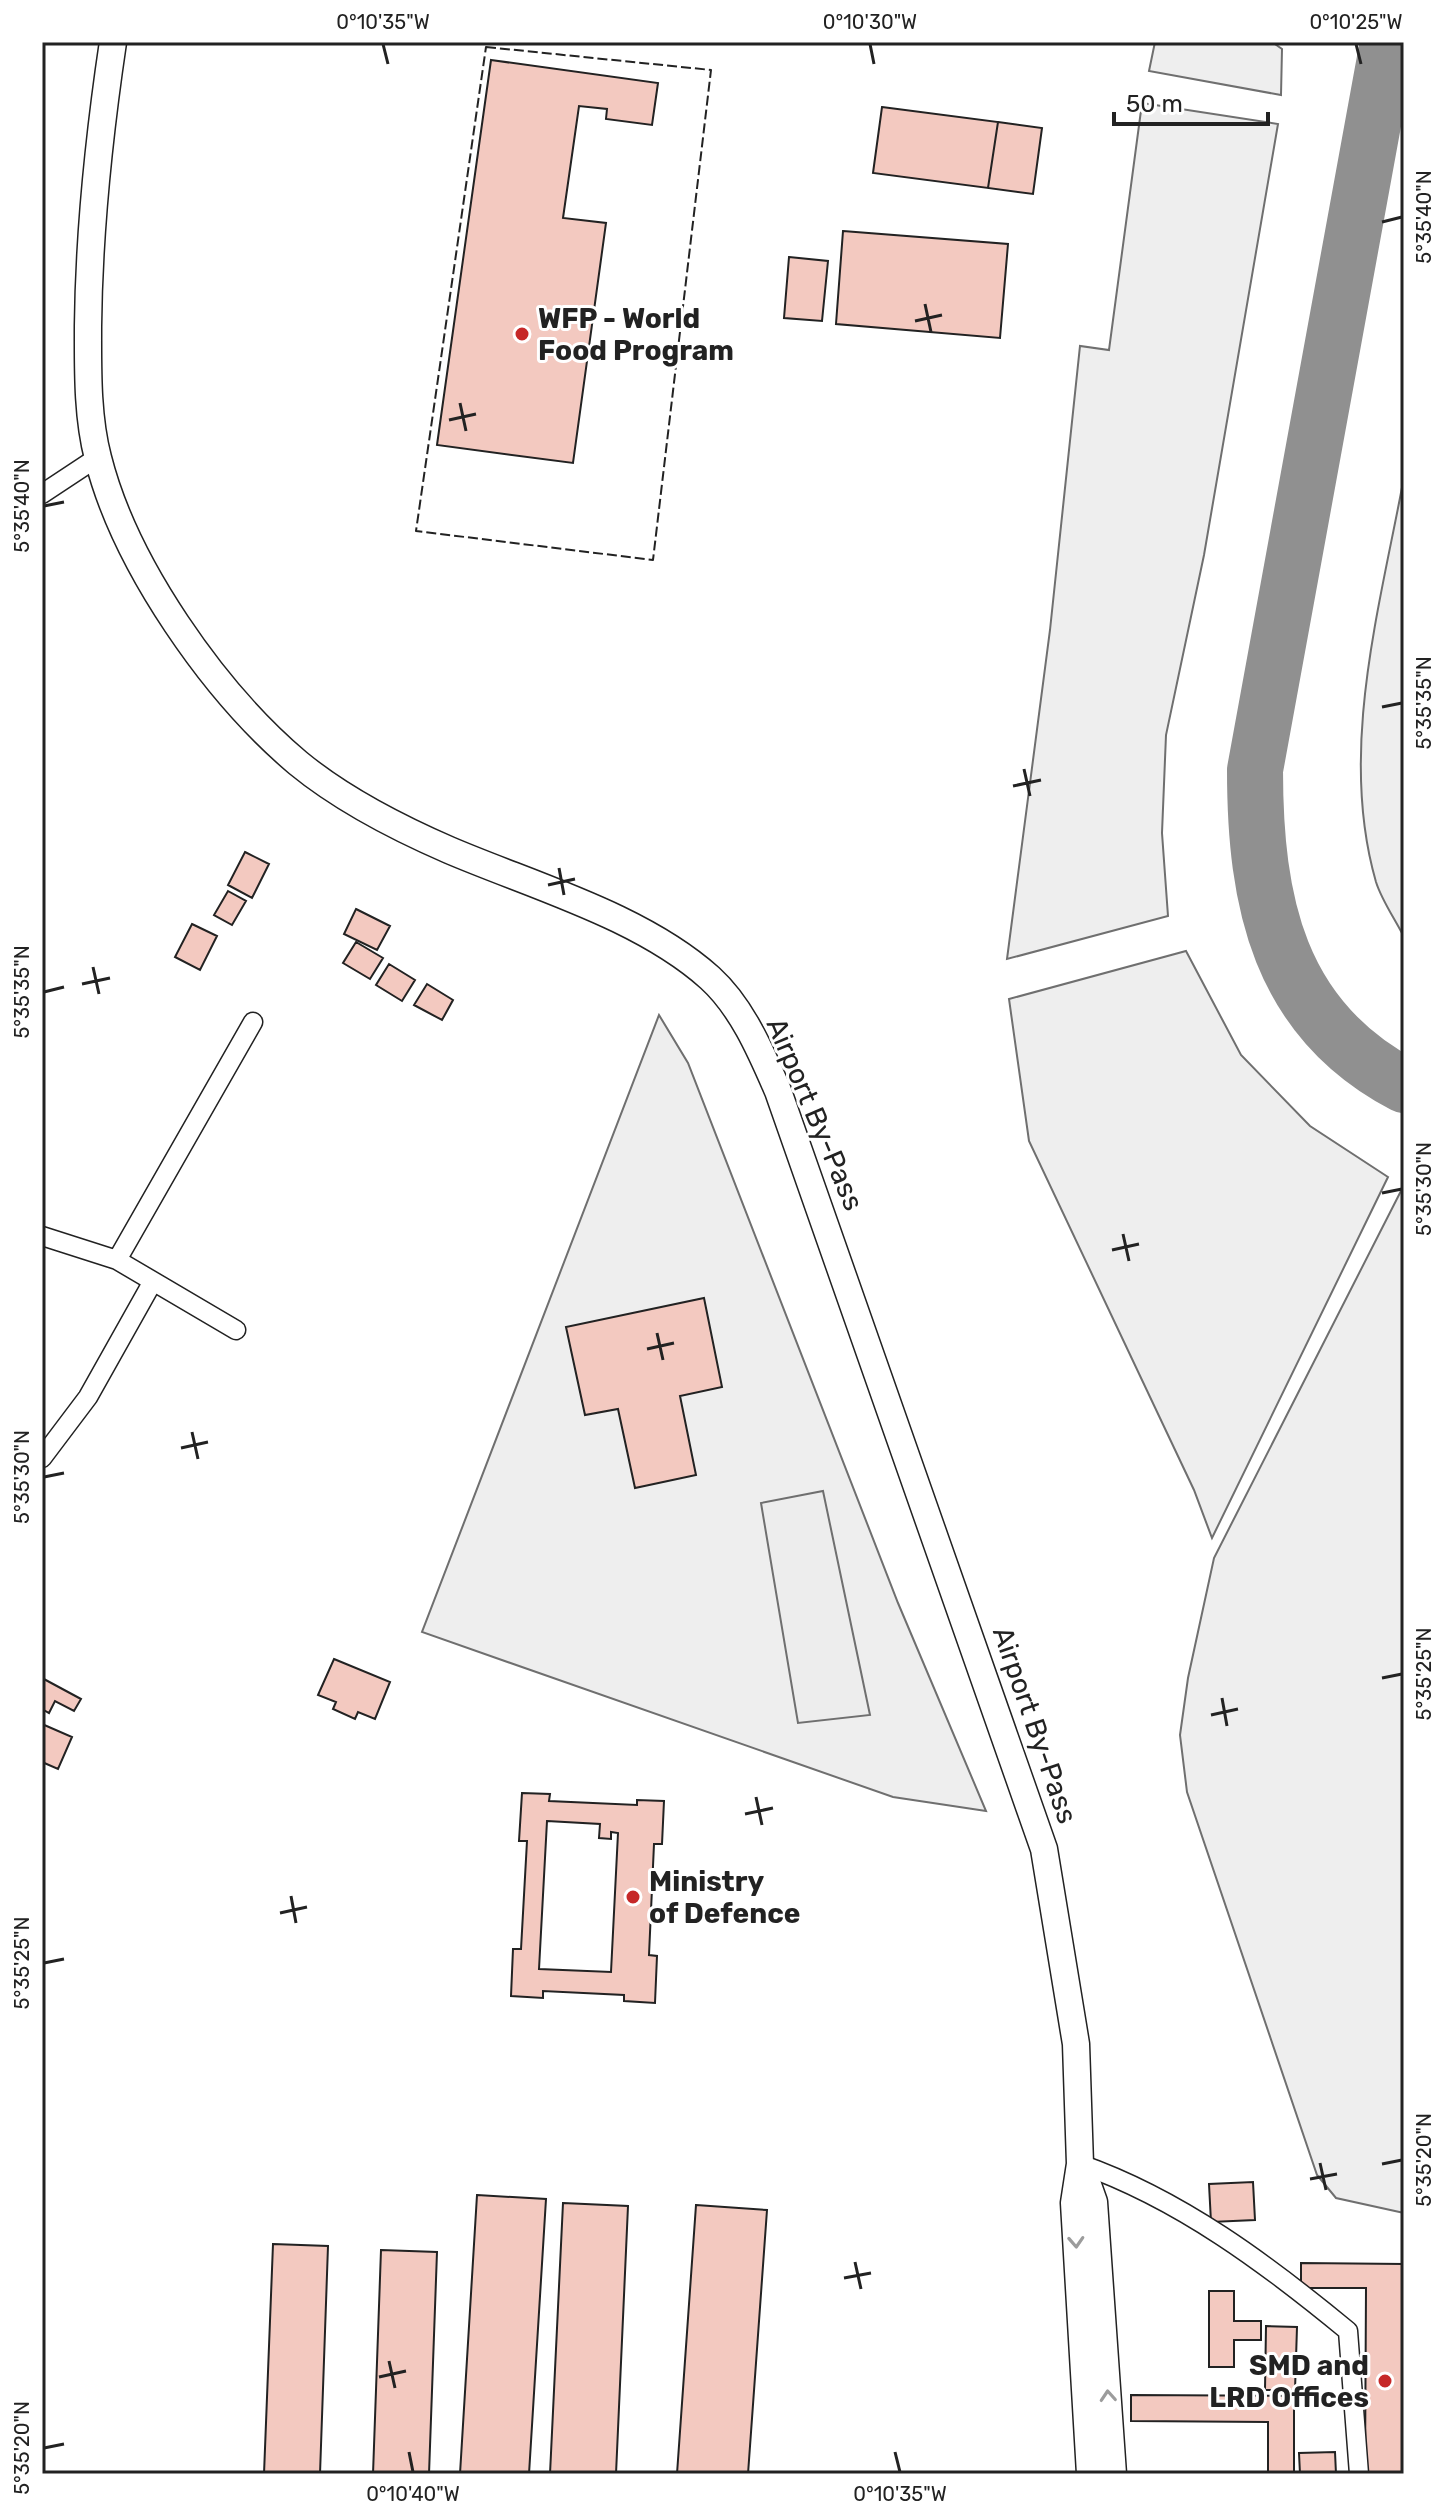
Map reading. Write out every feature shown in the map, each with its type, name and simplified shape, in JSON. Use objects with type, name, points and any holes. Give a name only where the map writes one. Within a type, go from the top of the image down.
[{"type":"main road","name":"Airport By-Pass","points":[[113,42],[101,121],[89,256],[88,359],[98,457],[127,533],[167,606],[235,698],[298,762],[368,810],[444,848],[622,922],[677,953],[712,980],[761,1051],[839,1256],[892,1418],[1044,1849],[1076,2044],[1080,2164],[1074,2203],[1090,2474]]},
{"type":"main road","name":"Airport By-Pass","points":[[1080,2164],[1094,2202],[1113,2474]]},
{"type":"street","points":[[42,494],[98,457]]},
{"type":"street","points":[[117,1260],[253,1022]]},
{"type":"street","points":[[42,1236],[117,1260],[236,1330]]},
{"type":"street","points":[[42,1458],[88,1397],[152,1283]]},
{"type":"street","points":[[1080,2164],[1168,2202],[1297,2288],[1348,2331],[1359,2474]]},
{"type":"shaded area","points":[[1155,42],[1272,42],[1282,49],[1281,95],[1149,71]]},
{"type":"shaded area","points":[[1142,103],[1278,124],[1204,555],[1166,735],[1162,833],[1168,916],[1007,959],[1050,630],[1080,346],[1109,350]]},
{"type":"shaded area","points":[[1404,477],[1404,937],[1376,882],[1365,832],[1361,782],[1367,679]]},
{"type":"shaded area","points":[[1186,951],[1241,1055],[1310,1126],[1388,1177],[1212,1538],[1194,1490],[1029,1141],[1009,999]]},
{"type":"shaded area","points":[[659,1015],[688,1063],[898,1603],[986,1811],[893,1797],[422,1632]]},
{"type":"shaded area","points":[[1404,1185],[1404,2213],[1336,2198],[1317,2175],[1187,1792],[1180,1735],[1188,1678],[1214,1558]]},
{"type":"shaded area","points":[[823,1491],[870,1715],[798,1723],[761,1503]]},
{"type":"building","name":"WFP - World Food Program","points":[[491,60],[658,83],[652,125],[606,119],[607,109],[579,106],[563,218],[606,223],[573,463],[437,445]]},
{"type":"building","points":[[882,107],[998,122],[988,188],[873,173]]},
{"type":"building","points":[[998,122],[1042,128],[1033,194],[988,188]]},
{"type":"building","points":[[843,231],[1008,244],[1000,338],[836,324]]},
{"type":"building","points":[[789,257],[828,261],[822,321],[784,318]]},
{"type":"building","points":[[245,852],[269,864],[252,898],[228,885]]},
{"type":"building","points":[[228,891],[246,901],[232,925],[214,915]]},
{"type":"building","points":[[356,909],[390,926],[377,950],[344,934]]},
{"type":"building","points":[[192,924],[217,936],[200,970],[175,957]]},
{"type":"building","points":[[356,942],[383,958],[370,979],[343,963]]},
{"type":"building","points":[[389,964],[415,980],[402,1001],[376,985]]},
{"type":"building","points":[[427,984],[453,1000],[442,1020],[414,1005]]},
{"type":"building","points":[[704,1298],[722,1387],[680,1396],[696,1475],[635,1488],[618,1409],[585,1415],[566,1327]]},
{"type":"building","points":[[334,1659],[390,1682],[375,1719],[358,1712],[355,1719],[333,1709],[336,1702],[318,1695]]},
{"type":"building","points":[[42,1678],[81,1699],[74,1711],[55,1701],[49,1713],[42,1709]]},
{"type":"building","points":[[42,1724],[72,1737],[58,1769],[42,1762]]},
{"type":"building","name":"Ministry of Defence","points":[[522,1793],[550,1794],[549,1801],[637,1805],[637,1800],[664,1801],[662,1844],[654,1844],[649,1955],[657,1956],[655,2003],[624,2001],[624,1995],[543,1991],[543,1998],[511,1996],[513,1949],[521,1949],[527,1841],[519,1841]],"holes":[[[547,1821],[600,1824],[599,1838],[611,1839],[611,1832],[618,1833],[611,1972],[539,1969]]]},
{"type":"building","points":[[1253,2182],[1255,2220],[1211,2222],[1209,2184]]},
{"type":"building","points":[[477,2195],[546,2199],[529,2474],[460,2474]]},
{"type":"building","points":[[563,2203],[628,2206],[616,2474],[550,2474]]},
{"type":"building","points":[[696,2205],[767,2210],[748,2474],[677,2474]]},
{"type":"building","points":[[273,2244],[328,2246],[320,2474],[264,2474]]},
{"type":"building","points":[[381,2250],[437,2252],[429,2474],[373,2474]]},
{"type":"building","name":"SMD and LRD Offices","points":[[1301,2263],[1404,2264],[1404,2474],[1365,2474],[1366,2288],[1301,2288]]},
{"type":"building","points":[[1209,2291],[1234,2291],[1234,2321],[1261,2321],[1261,2340],[1234,2340],[1234,2367],[1209,2367]]},
{"type":"building","points":[[1266,2326],[1297,2327],[1295,2390],[1265,2390]]},
{"type":"building","points":[[1131,2395],[1294,2396],[1294,2474],[1268,2474],[1268,2422],[1131,2421]]},
{"type":"building","points":[[1335,2452],[1336,2474],[1300,2474],[1299,2453]]},
{"type":"taxiway","points":[[1388,42],[1255,770],[1261,865],[1269,910],[1282,952],[1301,991],[1328,1026],[1361,1058],[1404,1085]]},
{"type":"fence","points":[[486,47],[711,70],[653,560],[416,531],[486,47]]},
{"type":"place","name":"WFP - World Food Program","points":[[522,334]]},
{"type":"place","name":"Ministry of Defence","points":[[633,1897]]},
{"type":"place","name":"SMD and LRD Offices","points":[[1385,2381]]}]
